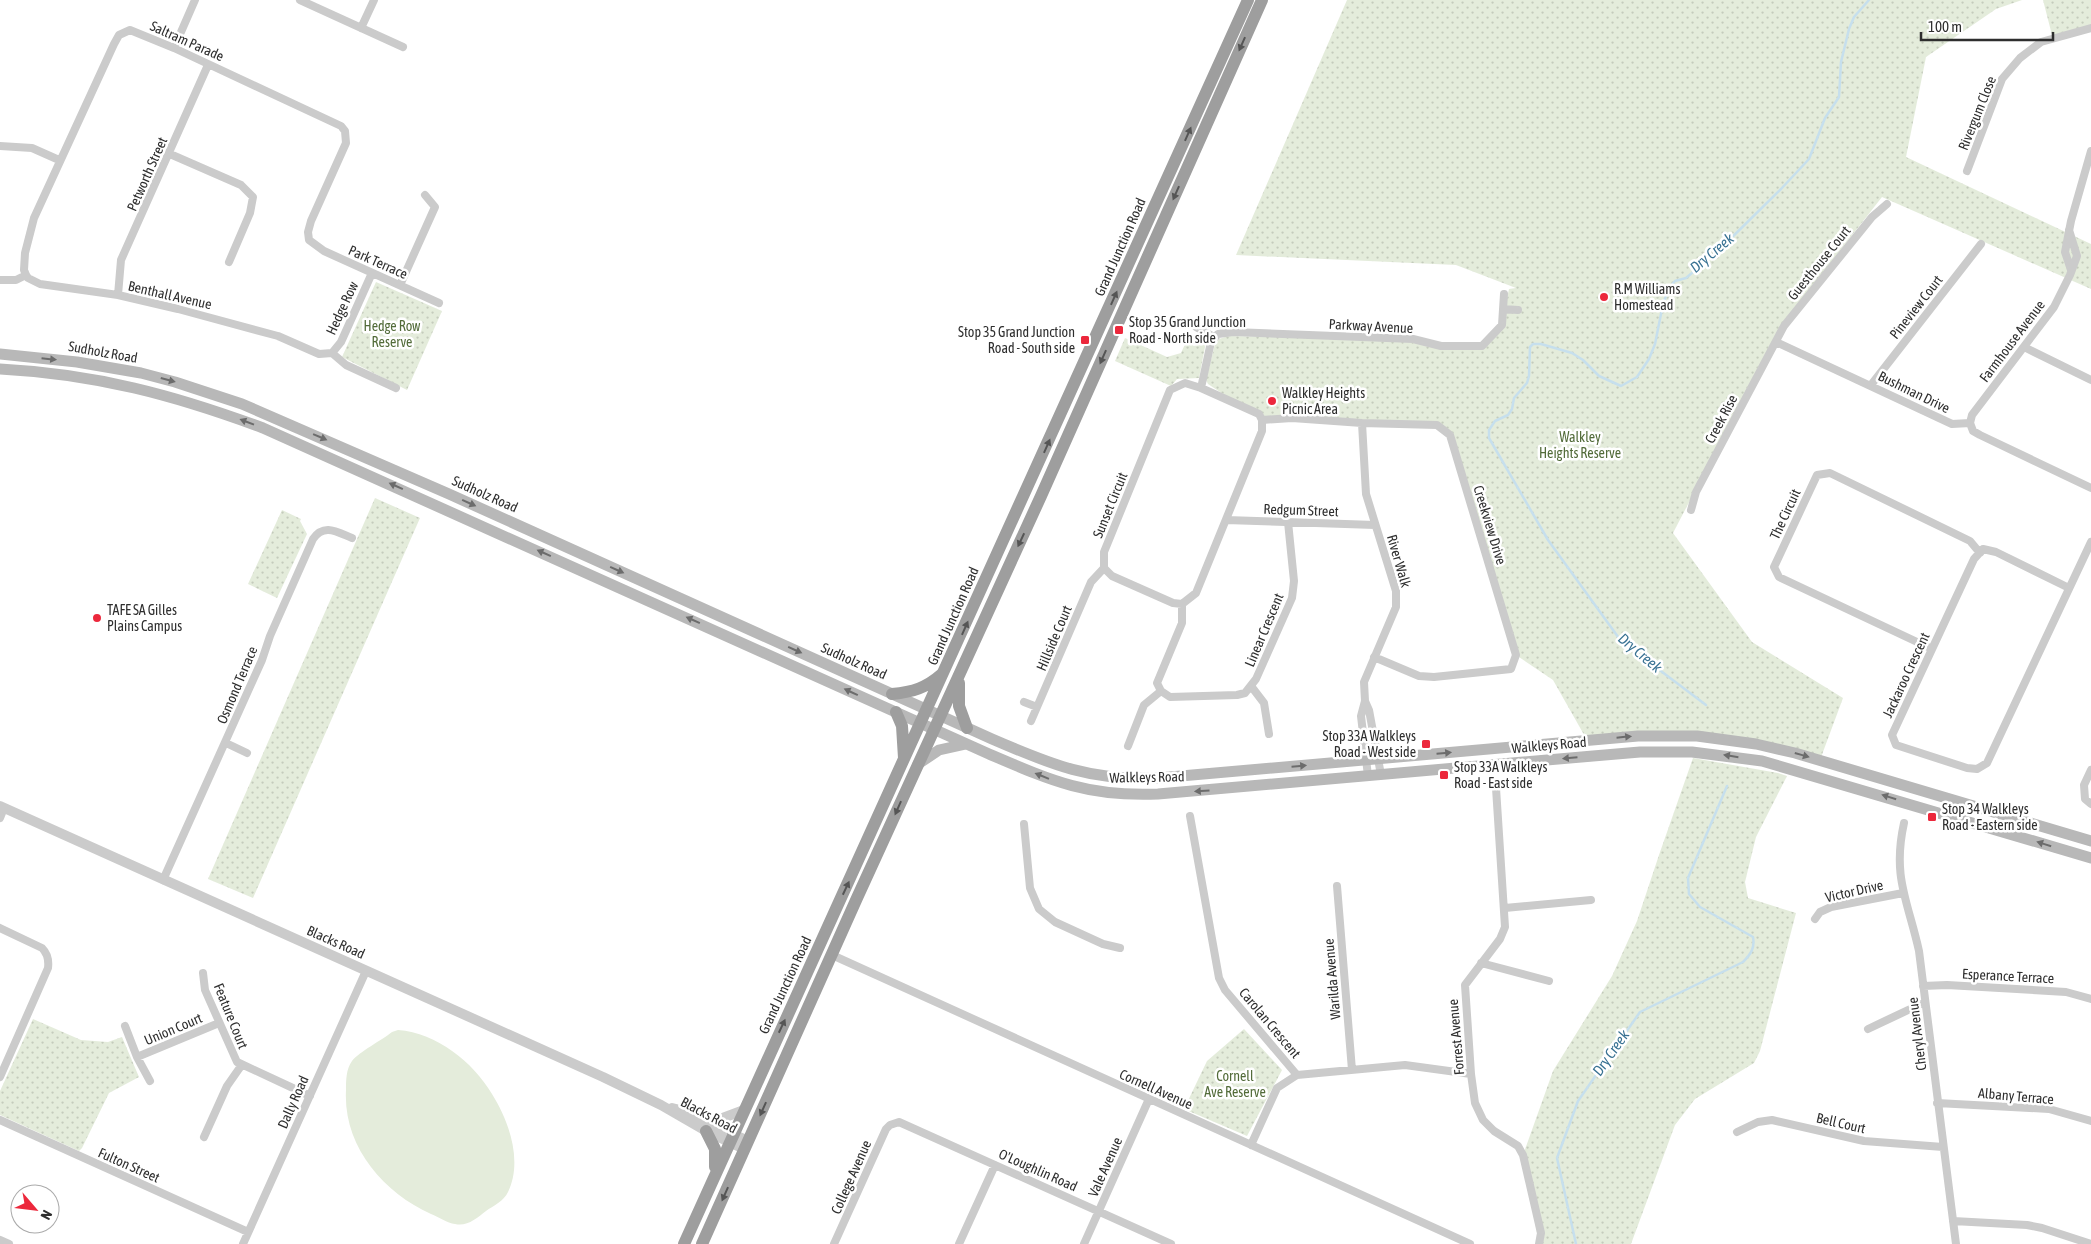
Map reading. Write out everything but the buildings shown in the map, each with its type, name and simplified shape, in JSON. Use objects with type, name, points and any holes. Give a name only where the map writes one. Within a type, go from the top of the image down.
[{"type":"highway","name":"Grand Junction Road","points":[[684,1244],[1248,0]]},
{"type":"highway","name":"Grand Junction Road","points":[[702,1244],[1045,487],[1262,0]]},
{"type":"highway","points":[[892,694],[919,690],[928,686],[944,672]]},
{"type":"highway","points":[[959,676],[958,706],[967,728]]},
{"type":"highway","points":[[896,712],[902,726],[904,760]]},
{"type":"highway","points":[[818,949],[832,955]]},
{"type":"highway","points":[[704,1125],[715,1149],[714,1175]]},
{"type":"main road","name":"Sudholz Road","points":[[0,354],[77,362],[141,373],[242,404],[440,490],[940,717]]},
{"type":"main road","name":"Sudholz Road","points":[[0,369],[45,372],[106,381],[189,401],[263,428],[921,723]]},
{"type":"main road","name":"Walkleys Road","points":[[940,717],[1062,767],[1086,774],[1116,778],[1158,778],[1638,736],[1671,735],[1719,738],[1794,753],[2091,841]]},
{"type":"main road","name":"Walkleys Road","points":[[921,723],[1054,781],[1077,788],[1113,794],[1158,794],[1640,752],[1721,754],[1785,766],[2091,858]]},
{"type":"main road","points":[[918,764],[939,750],[968,744]]},
{"type":"street","points":[[174,48],[195,0]]},
{"type":"street","points":[[300,0],[403,47]]},
{"type":"street","points":[[361,28],[374,0]]},
{"type":"street","name":"Rivergum Close","points":[[1967,171],[2002,79],[2020,58],[2041,42],[2091,28]]},
{"type":"street","name":"Saltram Parade","points":[[26,275],[24,270],[29,234],[59,160],[119,35],[130,30],[174,48],[341,126],[345,131],[346,143],[311,221],[308,232],[310,240]]},
{"type":"street","name":"Petworth Street","points":[[118,295],[122,260],[208,65]]},
{"type":"street","points":[[0,146],[32,148],[59,160]]},
{"type":"street","points":[[2071,270],[2065,256],[2069,230],[2091,151]]},
{"type":"street","points":[[170,154],[241,185],[253,197],[250,213],[229,262]]},
{"type":"street","points":[[2082,182],[2091,185]]},
{"type":"street","points":[[400,285],[435,207],[425,195]]},
{"type":"street","name":"Guesthouse Court","points":[[1776,342],[1784,326],[1872,217],[1887,204]]},
{"type":"street","name":"Farmhouse Avenue","points":[[1970,423],[1972,415],[2054,307],[2070,276],[2077,251],[2069,230]]},
{"type":"street","name":"Park Terrace","points":[[310,240],[324,251],[439,303]]},
{"type":"street","name":"Pineview Court","points":[[1871,385],[1980,244]]},
{"type":"street","name":"Hedge Row","points":[[332,353],[341,342],[372,273]]},
{"type":"street","points":[[0,280],[16,280],[26,275]]},
{"type":"street","name":"Benthall Avenue","points":[[26,275],[33,282],[40,284],[118,295],[261,331],[289,340],[319,354],[332,353]]},
{"type":"street","name":"Parkway Avenue","points":[[1214,337],[1218,334],[1233,332],[1413,339],[1441,346],[1482,346],[1502,325],[1504,294]]},
{"type":"street","points":[[1503,309],[1518,310]]},
{"type":"street","points":[[1196,328],[1214,337],[1209,349],[1201,388]]},
{"type":"street","name":"Bushman Drive","points":[[1776,342],[1952,424],[1970,423]]},
{"type":"street","name":"Creek Rise","points":[[1691,510],[1696,492],[1776,342]]},
{"type":"street","points":[[2024,347],[2091,380]]},
{"type":"street","points":[[332,353],[346,365],[396,388]]},
{"type":"street","name":"Sunset Circuit","points":[[1104,568],[1104,552],[1170,390],[1185,383],[1201,388],[1259,414],[1262,420]]},
{"type":"street","name":"Creekview Drive","points":[[1262,420],[1292,418],[1362,424],[1437,426],[1450,435],[1516,655],[1511,669],[1434,677],[1419,676],[1374,656]]},
{"type":"street","points":[[1104,568],[1112,576],[1173,603],[1182,604],[1196,593],[1262,431],[1262,420]]},
{"type":"street","points":[[1970,423],[1980,435],[2091,488]]},
{"type":"street","name":"River Walk","points":[[1362,424],[1366,494],[1396,591],[1396,607],[1364,682],[1365,701],[1361,716],[1368,776]]},
{"type":"street","name":"The Circuit","points":[[1932,649],[1779,577],[1774,567],[1816,475],[1830,473],[1970,541],[1980,553]]},
{"type":"street","name":"Redgum Street","points":[[1226,520],[1375,525]]},
{"type":"street","name":"Linear Crescent","points":[[1161,691],[1170,697],[1237,695],[1245,693],[1251,686],[1256,679],[1294,589],[1288,522]]},
{"type":"street","name":"Osmond Terrace","points":[[163,880],[226,743],[313,539],[318,532],[323,530],[333,530],[352,538]]},
{"type":"street","name":"Jackaroo Crescent","points":[[1980,553],[1974,559],[1892,735],[1896,745],[1977,769],[1987,763],[2091,542]]},
{"type":"street","points":[[1980,553],[1983,549],[1996,552],[2070,588]]},
{"type":"street","name":"Hillside Court","points":[[1032,721],[1092,582],[1104,568]]},
{"type":"street","points":[[1128,746],[1144,705],[1161,691],[1157,683],[1182,623],[1182,604]]},
{"type":"street","name":"Linear Crescent","points":[[1251,686],[1264,703],[1269,734]]},
{"type":"street","name":"River Walk","points":[[1365,701],[1369,710],[1381,775]]},
{"type":"street","points":[[1024,702],[1037,707]]},
{"type":"street","points":[[226,743],[247,753]]},
{"type":"street","points":[[2091,770],[2084,784],[2085,799],[2091,804]]},
{"type":"street","name":"Forrest Avenue","points":[[1496,788],[1505,931],[1466,982],[1464,990],[1471,1074],[1475,1103],[1484,1120],[1494,1131],[1518,1146],[1523,1155],[1541,1233],[1539,1244]]},
{"type":"street","points":[[0,818],[2,807]]},
{"type":"street","name":"Blacks Road","points":[[2,807],[746,1145]]},
{"type":"street","name":"Carolan Crescent","points":[[1190,816],[1219,978],[1225,990],[1297,1075],[1405,1065],[1471,1074]]},
{"type":"street","name":"Cheryl Avenue","points":[[1904,823],[1898,862],[1903,893],[1916,939],[1956,1244]]},
{"type":"street","points":[[1024,824],[1030,888],[1039,909],[1055,922],[1103,944],[1120,948]]},
{"type":"street","name":"Warilda Avenue","points":[[1337,886],[1352,1070]]},
{"type":"street","name":"Victor Drive","points":[[1815,919],[1820,912],[1831,907],[1903,893]]},
{"type":"street","points":[[1505,908],[1591,900]]},
{"type":"street","points":[[0,928],[42,948],[47,954],[48,968],[0,1077]]},
{"type":"street","name":"Cornell Avenue","points":[[832,955],[1470,1244]]},
{"type":"street","points":[[1481,963],[1549,981]]},
{"type":"street","name":"Dally Road","points":[[243,1244],[366,971]]},
{"type":"street","name":"Feature Court","points":[[203,973],[205,990],[233,1056],[241,1066],[310,1096]]},
{"type":"street","name":"Esperance Terrace","points":[[1923,986],[1947,985],[2066,992],[2091,999]]},
{"type":"street","points":[[1868,1029],[1925,1002]]},
{"type":"street","name":"Union Court","points":[[138,1058],[219,1023]]},
{"type":"street","name":"Union Court","points":[[126,1026],[138,1058],[150,1081]]},
{"type":"street","name":"Feature Court","points":[[204,1137],[227,1086],[241,1066]]},
{"type":"street","points":[[1251,1145],[1277,1088],[1297,1075]]},
{"type":"street","name":"Vale Avenue","points":[[1084,1244],[1149,1099]]},
{"type":"street","name":"Albany Terrace","points":[[1938,1103],[2049,1109],[2091,1121]]},
{"type":"street","points":[[704,1125],[744,1110]]},
{"type":"street","name":"Fulton Street","points":[[0,1120],[248,1232]]},
{"type":"street","name":"Bell Court","points":[[1737,1132],[1758,1122],[1772,1120],[1864,1141],[1943,1147]]},
{"type":"street","name":"O'Loughlin Road","points":[[894,1123],[904,1124],[1171,1244]]},
{"type":"street","name":"College Avenue","points":[[834,1244],[886,1130],[894,1123]]},
{"type":"street","points":[[959,1244],[995,1164]]},
{"type":"street","points":[[1953,1221],[2027,1225],[2091,1244]]},
{"type":"street","points":[[0,1240],[8,1244]]},
{"type":"green space","name":"Walkley Heights Reserve","points":[[1347,0],[2022,0],[1996,9],[1926,57],[1906,157],[2091,244],[2091,289],[1882,197],[1781,326],[1673,533],[1752,642],[1843,698],[1820,760],[1705,736],[1587,740],[1553,680],[1516,655],[1450,435],[1437,425],[1262,420],[1208,384],[1206,380],[1215,344],[1219,339],[1228,336],[1413,339],[1429,343],[1482,346],[1501,325],[1509,289],[1516,288],[1456,265],[1236,255]]},
{"type":"green space","points":[[2043,0],[2091,0],[2091,28],[2053,39]]},
{"type":"green space","name":"Hedge Row Reserve","points":[[376,282],[442,311],[407,390],[342,357]]},
{"type":"green space","points":[[1207,337],[1199,378],[1177,379],[1171,386],[1115,361],[1125,338],[1167,357],[1181,353],[1186,342],[1194,346],[1201,344],[1204,338]]},
{"type":"green space","points":[[375,498],[420,518],[253,898],[208,879]]},
{"type":"green space","points":[[282,510],[301,519],[300,521],[307,534],[277,598],[248,584]]},
{"type":"green space","points":[[1693,758],[1787,776],[1756,837],[1745,882],[1748,898],[1796,913],[1760,1051],[1754,1063],[1695,1099],[1675,1125],[1631,1244],[1539,1244],[1523,1155],[1553,1071],[1612,976],[1637,921]]},
{"type":"green space","points":[[33,1019],[81,1040],[108,1042],[122,1037],[139,1077],[109,1093],[79,1151],[0,1115],[0,1091]]},
{"type":"green space","name":"Cornell Ave Reserve","points":[[1244,1029],[1282,1070],[1247,1136],[1184,1109],[1207,1061]]},
{"type":"green space","points":[[398,1030],[412,1032],[440,1043],[464,1060],[484,1082],[504,1116],[514,1154],[512,1180],[508,1192],[498,1203],[468,1223],[459,1225],[446,1221],[413,1205],[397,1193],[369,1165],[351,1130],[347,1111],[346,1090],[350,1064],[355,1057]]},
{"type":"waterway","name":"Dry Creek","points":[[1706,705],[1621,641],[1548,540],[1489,438],[1489,430],[1495,421],[1508,415],[1512,409],[1514,398],[1527,383],[1530,347],[1533,344],[1541,344],[1572,353],[1583,360],[1599,376],[1621,386],[1637,377],[1649,359],[1655,344],[1663,304],[1669,288],[1675,281],[1686,278],[1718,251],[1809,159],[1825,118],[1839,97],[1841,62],[1849,29],[1854,17],[1869,0]]},
{"type":"waterway","name":"Dry Creek","points":[[1576,1244],[1557,1158],[1578,1101],[1640,1012],[1743,962],[1753,948],[1753,937],[1700,907],[1689,894],[1688,878],[1727,786]]},
{"type":"place","name":"R.M Williams Homestead","points":[[1604,297]]},
{"type":"place","name":"Stop 35 Grand Junction Road - North side","points":[[1119,330]]},
{"type":"place","name":"Stop 35 Grand Junction Road - South side","points":[[1085,340]]},
{"type":"place","name":"Walkley Heights Picnic Area","points":[[1272,401]]},
{"type":"place","name":"TAFE SA Gilles Plains Campus","points":[[97,618]]},
{"type":"place","name":"Stop 33A Walkleys Road - West side","points":[[1426,744]]},
{"type":"place","name":"Stop 33A Walkleys Road - East side","points":[[1444,775]]},
{"type":"place","name":"Stop 34 Walkleys Road - Eastern side","points":[[1932,817]]}]
